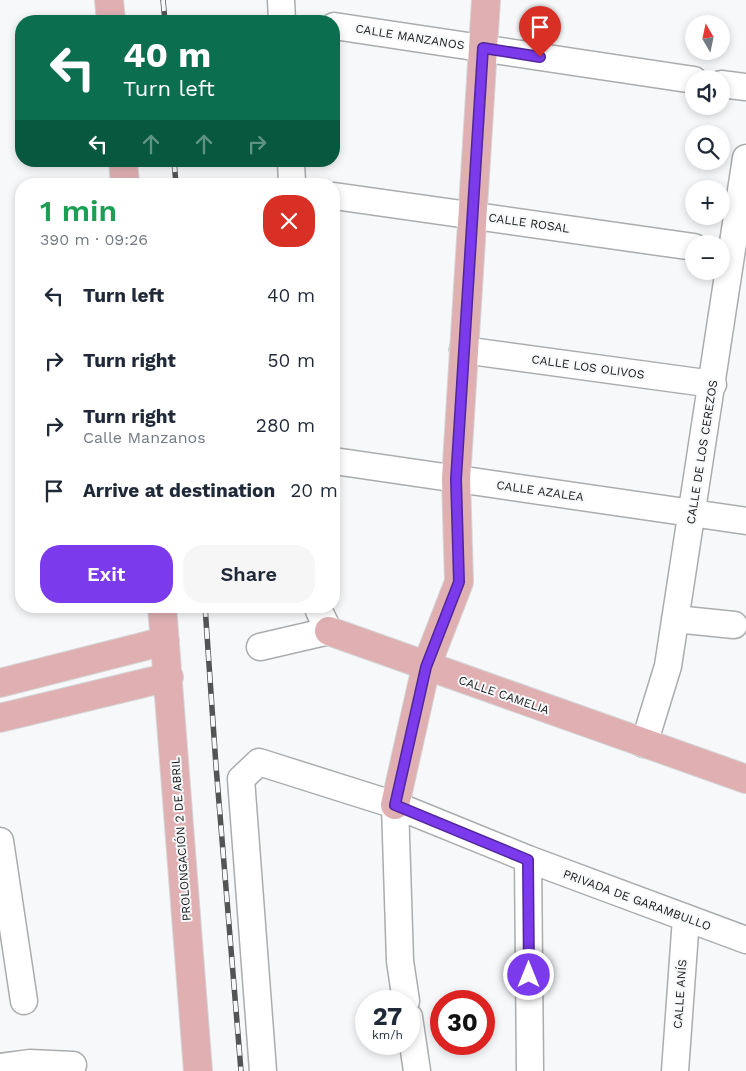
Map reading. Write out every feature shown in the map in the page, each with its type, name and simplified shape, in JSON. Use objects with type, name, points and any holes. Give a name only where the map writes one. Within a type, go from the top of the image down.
[{"type":"main road","points":[[109,0],[110,15]]},
{"type":"main road","points":[[395,805],[426,667],[459,582],[456,479],[471,215],[486,0]]},
{"type":"main road","name":"PROLONGACIÓN 2 DE ABRIL","points":[[163,613],[198,1071]]},
{"type":"main road","name":"CALLE CAMELIA","points":[[329,631],[746,780]]},
{"type":"main road","points":[[0,683],[165,640]]},
{"type":"main road","points":[[0,718],[169,677]]},
{"type":"street","name":"CALLE MANZANOS","points":[[340,27],[685,79]]},
{"type":"street","points":[[730,85],[746,87]]},
{"type":"street","name":"CALLE DE LOS CEREZOS","points":[[644,744],[668,666],[733,253],[746,158]]},
{"type":"street","name":"CALLE ROSAL","points":[[340,197],[685,246]]},
{"type":"street","name":"CALLE LOS OLIVOS","points":[[463,350],[712,384]]},
{"type":"street","name":"CALLE AZALEA","points":[[340,462],[746,521]]},
{"type":"street","points":[[260,647],[329,631],[320,613]]},
{"type":"street","points":[[676,619],[734,624]]},
{"type":"street","name":"PRIVADA DE GARAMBULLO","points":[[263,1071],[240,779],[259,762],[395,805],[528,860],[746,940]]},
{"type":"street","points":[[395,805],[400,961],[404,990]]},
{"type":"street","points":[[0,841],[24,1001]]},
{"type":"street","points":[[528,860],[530,1071]]},
{"type":"street","name":"CALLE ANÍS","points":[[675,1071],[686,918]]},
{"type":"street","points":[[415,1055],[417,1071]]},
{"type":"street","points":[[0,1067],[73,1065]]},
{"type":"railway","points":[[163,0],[164,15]]},
{"type":"railway","points":[[175,167],[175,178]]},
{"type":"railway","points":[[205,613],[241,1071]]},
{"type":"route","points":[[529,975],[528,860],[395,805],[426,667],[459,582],[456,479],[471,215],[483,48],[540,57]]}]
